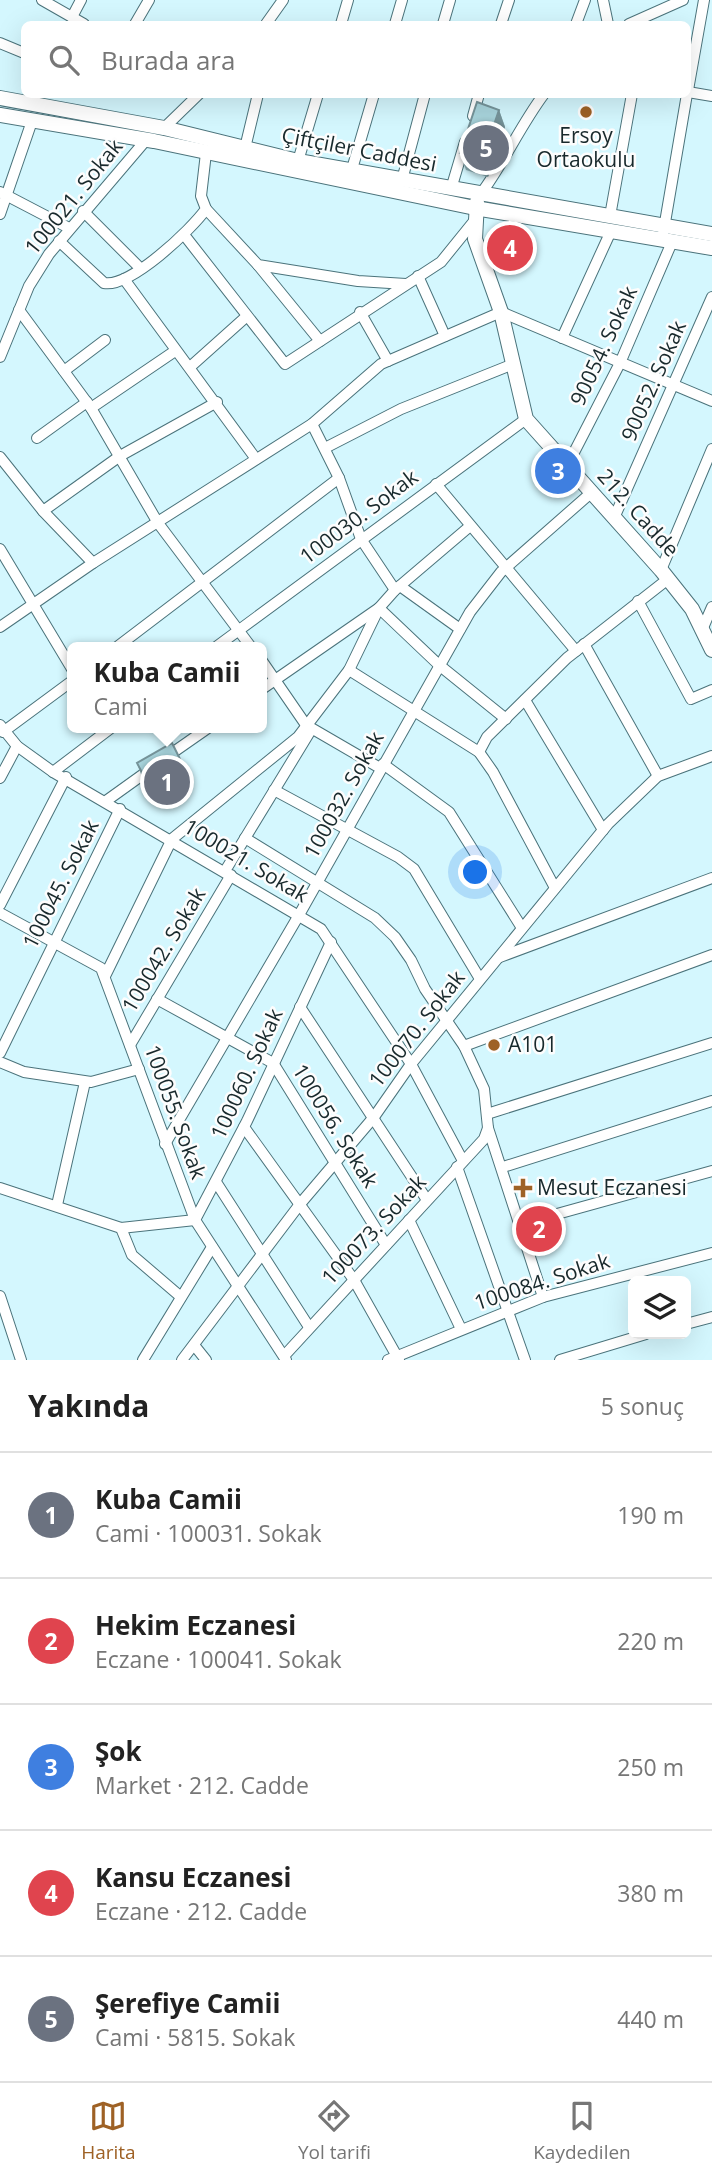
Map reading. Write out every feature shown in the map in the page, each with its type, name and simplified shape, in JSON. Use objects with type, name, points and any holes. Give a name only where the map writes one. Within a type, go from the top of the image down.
[{"type":"street","points":[[42,0],[78,21]]},
{"type":"street","points":[[72,18],[82,0]]},
{"type":"street","points":[[137,21],[149,0]]},
{"type":"street","points":[[268,21],[283,0]]},
{"type":"street","points":[[278,21],[283,0]]},
{"type":"street","points":[[342,21],[348,0]]},
{"type":"street","points":[[396,21],[402,0]]},
{"type":"street","points":[[444,21],[450,0]]},
{"type":"street","points":[[502,21],[509,0]]},
{"type":"street","points":[[577,21],[585,0]]},
{"type":"street","points":[[603,0],[607,21]]},
{"type":"street","points":[[645,21],[683,0]]},
{"type":"street","name":"90054. Sokak","points":[[691,70],[704,0]]},
{"type":"street","points":[[0,43],[21,52]]},
{"type":"street","points":[[691,93],[712,96]]},
{"type":"street","name":"Çiftçiler Caddesi","points":[[0,98],[164,128],[298,161],[451,189],[476,208]]},
{"type":"street","points":[[164,128],[195,98]]},
{"type":"street","points":[[244,148],[257,98]]},
{"type":"street","points":[[298,161],[317,98]]},
{"type":"street","points":[[352,169],[373,98]]},
{"type":"street","points":[[402,180],[424,98]]},
{"type":"street","points":[[451,189],[478,98]]},
{"type":"street","points":[[185,236],[285,365],[360,312],[441,262],[498,171],[524,120],[541,98]]},
{"type":"street","points":[[562,338],[611,224],[631,98]]},
{"type":"street","name":"90054. Sokak","points":[[568,466],[620,363],[666,236],[686,98]]},
{"type":"street","name":"Çiftçiler Caddesi","points":[[0,115],[146,140],[476,208],[611,224],[712,248]]},
{"type":"street","points":[[0,214],[3,194],[32,121]]},
{"type":"street","name":"100021. Sokak","points":[[0,356],[29,286],[59,241],[146,140]]},
{"type":"street","points":[[205,153],[201,196],[206,209],[258,265],[320,341]]},
{"type":"street","points":[[3,194],[69,228]]},
{"type":"street","name":"212. Cadde","points":[[476,208],[475,239],[501,312],[526,419],[664,574],[692,609],[712,650]]},
{"type":"street","points":[[59,241],[104,283],[113,285],[185,236],[206,209]]},
{"type":"street","points":[[83,211],[140,268]]},
{"type":"street","name":"Çiftçiler Caddesi","points":[[666,236],[712,234]]},
{"type":"street","points":[[258,265],[358,281],[406,284]]},
{"type":"street","points":[[418,276],[445,336]]},
{"type":"street","points":[[124,279],[217,402],[256,459]]},
{"type":"street","name":"90052. Sokak","points":[[614,518],[712,297]]},
{"type":"street","points":[[19,310],[89,405],[158,523],[247,642]]},
{"type":"street","points":[[360,312],[388,361]]},
{"type":"street","points":[[0,627],[93,563],[312,424],[365,375],[388,361],[501,312],[712,401]]},
{"type":"street","points":[[190,367],[247,316]]},
{"type":"street","points":[[64,371],[105,340]]},
{"type":"street","points":[[37,438],[176,351]]},
{"type":"street","points":[[325,447],[401,409],[512,366]]},
{"type":"street","points":[[43,512],[120,456],[217,402]]},
{"type":"street","name":"100030. Sokak","points":[[223,642],[526,419]]},
{"type":"street","points":[[312,424],[340,478],[362,540],[397,588],[460,629]]},
{"type":"street","points":[[478,752],[487,737],[524,700],[580,648],[638,601],[664,574],[712,449]]},
{"type":"street","points":[[0,457],[43,512],[93,563]]},
{"type":"street","points":[[123,642],[340,478]]},
{"type":"street","points":[[436,484],[505,568],[580,648],[658,776]]},
{"type":"street","name":"100032. Sokak","points":[[165,1144],[299,915],[460,629],[505,568],[592,492]]},
{"type":"street","points":[[267,685],[379,608],[397,588],[470,527]]},
{"type":"street","points":[[0,549],[67,660]]},
{"type":"street","points":[[638,601],[691,699],[712,690]]},
{"type":"street","points":[[702,630],[712,607]]},
{"type":"street","points":[[379,608],[439,665],[506,719]]},
{"type":"street","points":[[105,976],[172,839],[309,727],[349,670],[379,608]]},
{"type":"street","points":[[267,669],[309,727],[381,766],[449,812],[522,928]]},
{"type":"street","points":[[349,670],[478,752],[493,772],[555,888]]},
{"type":"street","points":[[2,729],[67,684]]},
{"type":"street","points":[[524,700],[603,830]]},
{"type":"street","name":"100042. Sokak","points":[[130,1045],[309,727]]},
{"type":"street","name":"100021. Sokak","points":[[2,729],[17,746],[53,772],[172,839],[321,929],[411,1064],[460,1164],[506,1310],[525,1360]]},
{"type":"street","points":[[53,772],[104,733]]},
{"type":"street","points":[[106,801],[201,733]]},
{"type":"street","points":[[0,778],[17,746]]},
{"type":"street","name":"100070. Sokak","points":[[182,1360],[300,1204],[374,1117],[411,1064],[603,830],[658,776],[712,756]]},
{"type":"street","points":[[0,905],[66,777]]},
{"type":"street","points":[[274,790],[398,857],[414,869],[480,979]]},
{"type":"street","name":"100045. Sokak","points":[[0,1052],[120,809]]},
{"type":"street","points":[[245,838],[375,918],[395,937],[411,960],[425,989],[464,1046],[484,1089],[488,1128],[503,1167],[543,1297]]},
{"type":"street","points":[[498,958],[712,878]]},
{"type":"street","points":[[0,913],[52,944],[101,968],[105,976]]},
{"type":"street","name":"100060. Sokak","points":[[195,1220],[244,1127],[331,942]]},
{"type":"street","points":[[464,1046],[712,955]]},
{"type":"street","name":"100055. Sokak","points":[[105,976],[195,1220],[285,1358]]},
{"type":"street","points":[[157,999],[273,1063]]},
{"type":"street","points":[[300,1007],[427,1200]]},
{"type":"street","points":[[487,1114],[712,1043]]},
{"type":"street","points":[[0,1062],[24,1072],[85,1082],[139,1069]]},
{"type":"street","name":"100056. Sokak","points":[[273,1063],[386,1245]]},
{"type":"street","points":[[57,1205],[85,1082]]},
{"type":"street","points":[[503,1167],[712,1101]]},
{"type":"street","points":[[244,1127],[354,1280],[395,1359]]},
{"type":"street","name":"100073. Sokak","points":[[285,1358],[309,1327],[484,1139],[488,1128]]},
{"type":"street","points":[[521,1224],[712,1171]]},
{"type":"street","points":[[216,1182],[309,1327]]},
{"type":"street","points":[[0,1188],[121,1228],[195,1220]]},
{"type":"street","points":[[409,1220],[461,1329]]},
{"type":"street","points":[[121,1228],[132,1255],[181,1297]]},
{"type":"street","points":[[143,1360],[212,1247]]},
{"type":"street","name":"100084. Sokak","points":[[395,1359],[506,1310],[543,1297],[712,1253]]},
{"type":"street","points":[[0,1296],[22,1360]]},
{"type":"street","points":[[691,1323],[712,1317]]},
{"type":"street","points":[[560,1360],[629,1339]]},
{"type":"street","points":[[194,1345],[206,1360]]},
{"type":"building","points":[[477,102],[499,110],[482,160],[460,153]]},
{"type":"building","points":[[172,743],[184,767],[149,786],[137,763]]},
{"type":"place","name":"Ersoy Ortaokulu","points":[[586,112]]},
{"type":"place","name":"Şerefiye Camii","points":[[486,148]]},
{"type":"place","name":"Kansu Eczanesi","points":[[510,248]]},
{"type":"place","name":"Şok","points":[[558,471]]},
{"type":"place","name":"Kuba Camii","points":[[167,782]]},
{"type":"place","name":"A101","points":[[494,1045]]},
{"type":"place","name":"Mesut Eczanesi","points":[[523,1188]]},
{"type":"place","name":"Hekim Eczanesi","points":[[539,1229]]}]
